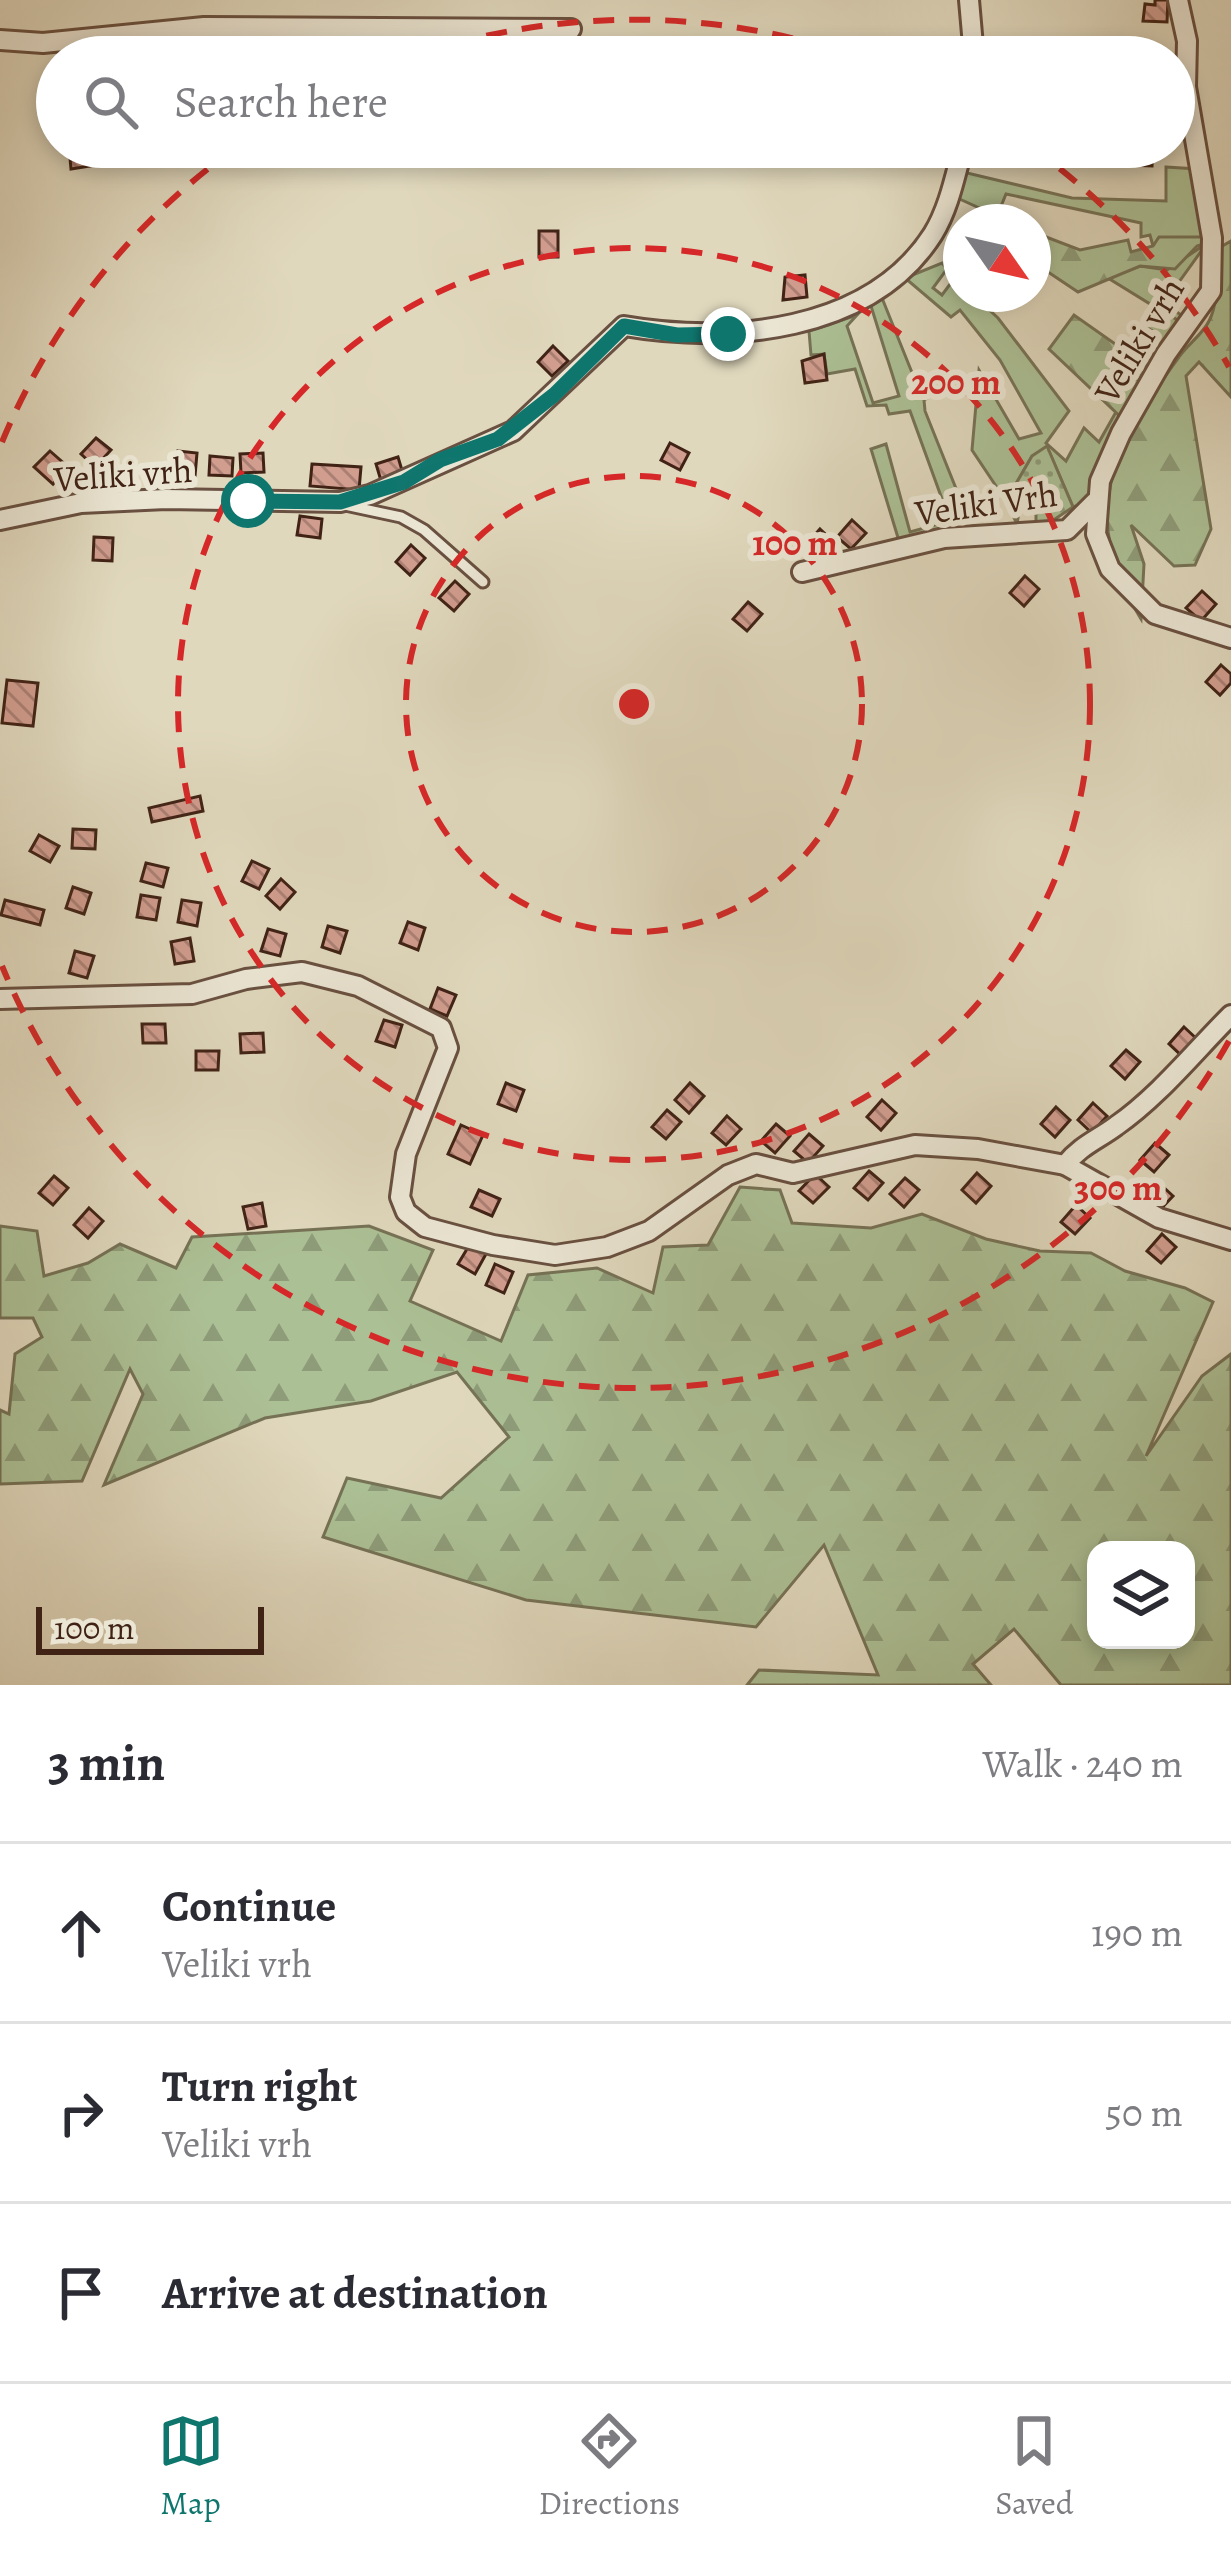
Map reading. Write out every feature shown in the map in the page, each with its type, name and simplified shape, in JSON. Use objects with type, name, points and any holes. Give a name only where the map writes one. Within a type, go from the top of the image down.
[{"type":"street","points":[[969,0],[972,36]]},
{"type":"street","name":"Veliki vrh","points":[[1178,0],[1186,36]]},
{"type":"street","points":[[114,36],[205,27],[571,29]]},
{"type":"street","points":[[0,40],[36,43]]},
{"type":"street","name":"Veliki vrh","points":[[1097,498],[1121,433],[1166,354],[1211,291],[1213,238],[1195,137]]},
{"type":"street","name":"Veliki vrh","points":[[0,520],[81,503],[340,502],[404,482],[440,460],[513,431],[624,326],[677,335],[728,334],[807,323],[846,306],[922,249],[944,212],[957,168]]},
{"type":"street","points":[[1097,498],[1096,534],[1102,556],[1138,600],[1172,623],[1231,638]]},
{"type":"street","name":"Veliki Vrh","points":[[802,572],[944,538],[1067,530],[1087,516],[1097,498]]},
{"type":"street","points":[[0,999],[192,994],[246,979],[302,972],[358,986],[441,1028],[448,1048],[406,1154],[400,1197],[406,1212],[425,1227],[555,1255],[607,1247],[649,1231],[712,1186],[756,1164],[793,1173],[915,1145],[978,1149],[1064,1165],[1159,1218],[1231,1240]]},
{"type":"street","points":[[1064,1165],[1079,1147],[1115,1127],[1156,1091],[1231,1015]]},
{"type":"lane","points":[[340,502],[401,517],[424,530],[483,582]]},
{"type":"green space","points":[[1166,168],[1197,169],[1207,237],[1153,246],[1150,235],[1141,237],[1141,223],[1006,194],[1002,204],[971,204],[953,196],[959,171],[1072,198],[1166,201]]},
{"type":"green space","points":[[1159,237],[1207,237],[1207,243],[1197,246],[1175,269],[1140,266],[1078,292],[1051,274],[1051,239],[1080,250],[1128,240],[1131,252],[1153,246]]},
{"type":"green space","points":[[1231,241],[1231,397],[1199,362],[1186,376],[1211,529],[1195,565],[1174,566],[1131,525],[1144,564],[1141,619],[1111,547],[1107,514],[1111,483],[1136,422],[1209,321],[1219,248]]},
{"type":"green space","points":[[1207,243],[1174,289],[1178,291],[1168,306],[1184,317],[1181,323],[1108,278],[1140,266],[1167,270]]},
{"type":"green space","points":[[942,263],[943,274],[933,288],[943,294],[943,310],[905,278]]},
{"type":"green space","points":[[882,298],[917,385],[924,380],[934,395],[924,400],[925,411],[967,516],[951,521],[954,531],[899,541],[871,449],[886,444],[910,532],[950,521],[910,411],[889,414],[886,405],[867,406],[855,369],[827,374],[824,354],[811,355],[809,331],[857,315],[847,326],[873,403],[899,396],[871,306]]},
{"type":"green space","points":[[1158,306],[1181,323],[1124,420],[1049,349],[1074,315],[1145,365],[1159,335],[1146,327]]},
{"type":"green space","points":[[962,312],[992,312],[1069,411],[1046,443],[1066,461],[1084,428],[1099,442],[1116,412],[1124,420],[1086,503],[1073,507],[1047,447],[1032,456],[1006,501],[972,450],[979,370],[1019,439],[1041,433],[1000,360]]},
{"type":"green space","points":[[1047,446],[1073,507],[1049,523],[1036,522],[1036,507],[1020,506],[1017,524],[1006,501],[1032,456]]},
{"type":"green space","points":[[740,1187],[780,1190],[792,1223],[871,1228],[922,1214],[986,1239],[1040,1251],[1091,1253],[1125,1271],[1185,1288],[1213,1302],[1146,1456],[1202,1376],[1231,1354],[1231,1685],[1061,1685],[1014,1629],[973,1664],[991,1685],[747,1685],[759,1670],[878,1675],[824,1545],[756,1627],[526,1600],[323,1537],[347,1478],[441,1498],[509,1437],[457,1372],[371,1401],[265,1418],[104,1485],[143,1394],[130,1369],[82,1481],[0,1484],[0,1410],[9,1414],[15,1354],[42,1337],[33,1318],[0,1318],[0,1226],[37,1231],[44,1276],[88,1263],[120,1244],[176,1268],[192,1237],[369,1226],[433,1250],[410,1301],[501,1341],[528,1275],[597,1268],[653,1293],[663,1247],[708,1245]]},
{"type":"building","points":[[1155,0],[1168,0],[1167,22],[1143,21],[1145,4],[1155,5]]},
{"type":"building","points":[[539,231],[558,231],[558,257],[539,257]]},
{"type":"building","points":[[805,275],[807,297],[783,300],[785,277]]},
{"type":"building","points":[[553,346],[568,361],[552,376],[538,362]]},
{"type":"building","points":[[824,354],[827,380],[805,383],[802,361]]},
{"type":"building","points":[[96,438],[111,450],[95,467],[81,454]]},
{"type":"building","points":[[670,443],[689,453],[680,470],[661,460]]},
{"type":"building","points":[[50,451],[68,467],[53,484],[34,467]]},
{"type":"building","points":[[178,451],[197,453],[195,476],[176,474]]},
{"type":"building","points":[[263,453],[264,472],[241,473],[240,454]]},
{"type":"building","points":[[210,456],[233,458],[232,476],[209,475]]},
{"type":"building","points":[[398,457],[404,477],[382,484],[376,464]]},
{"type":"building","points":[[312,464],[361,467],[359,490],[310,486]]},
{"type":"building","points":[[300,516],[322,519],[320,538],[297,535]]},
{"type":"building","points":[[852,520],[866,533],[851,549],[837,537]]},
{"type":"building","points":[[820,529],[834,542],[819,559],[805,546]]},
{"type":"building","points":[[94,537],[113,538],[112,561],[93,560]]},
{"type":"building","points":[[411,545],[425,558],[410,575],[396,562]]},
{"type":"building","points":[[1025,576],[1039,589],[1024,606],[1010,593]]},
{"type":"building","points":[[455,581],[469,594],[454,611],[439,598]]},
{"type":"building","points":[[1202,591],[1216,604],[1201,621],[1186,608]]},
{"type":"building","points":[[748,602],[762,614],[747,631],[733,619]]},
{"type":"building","points":[[1221,665],[1231,674],[1231,683],[1220,695],[1206,682]]},
{"type":"building","points":[[7,680],[38,683],[33,726],[2,723]]},
{"type":"building","points":[[200,796],[203,811],[152,822],[149,808]]},
{"type":"building","points":[[73,829],[96,830],[95,849],[72,848]]},
{"type":"building","points":[[39,835],[59,846],[50,862],[30,851]]},
{"type":"building","points":[[252,861],[269,869],[259,889],[242,881]]},
{"type":"building","points":[[146,863],[168,868],[163,887],[141,881]]},
{"type":"building","points":[[281,879],[295,892],[280,909],[266,896]]},
{"type":"building","points":[[73,887],[91,893],[84,914],[66,908]]},
{"type":"building","points":[[141,895],[160,898],[156,920],[137,917]]},
{"type":"building","points":[[5,900],[44,910],[40,925],[1,915]]},
{"type":"building","points":[[182,900],[201,903],[197,926],[178,922]]},
{"type":"building","points":[[408,922],[425,928],[418,950],[400,943]]},
{"type":"building","points":[[328,926],[347,931],[340,953],[322,947]]},
{"type":"building","points":[[268,929],[286,934],[280,956],[261,951]]},
{"type":"building","points":[[190,938],[194,961],[175,964],[171,942]]},
{"type":"building","points":[[75,951],[94,956],[87,978],[69,973]]},
{"type":"building","points":[[438,988],[456,995],[447,1016],[430,1009]]},
{"type":"building","points":[[384,1020],[402,1025],[395,1047],[376,1041]]},
{"type":"building","points":[[142,1024],[165,1024],[166,1043],[143,1043]]},
{"type":"building","points":[[1184,1027],[1198,1040],[1183,1057],[1169,1044]]},
{"type":"building","points":[[263,1033],[264,1052],[241,1053],[240,1034]]},
{"type":"building","points":[[1126,1050],[1140,1062],[1125,1079],[1111,1066]]},
{"type":"building","points":[[196,1051],[219,1051],[218,1070],[196,1070]]},
{"type":"building","points":[[506,1083],[524,1090],[516,1111],[498,1104]]},
{"type":"building","points":[[690,1083],[704,1096],[689,1113],[675,1100]]},
{"type":"building","points":[[882,1100],[896,1113],[881,1130],[867,1117]]},
{"type":"building","points":[[1093,1103],[1107,1116],[1092,1133],[1078,1120]]},
{"type":"building","points":[[1056,1107],[1070,1120],[1055,1137],[1041,1124]]},
{"type":"building","points":[[667,1110],[681,1122],[666,1139],[652,1127]]},
{"type":"building","points":[[727,1116],[741,1129],[726,1145],[712,1133]]},
{"type":"building","points":[[776,1124],[790,1136],[775,1153],[761,1141]]},
{"type":"building","points":[[461,1125],[483,1135],[470,1164],[448,1154]]},
{"type":"building","points":[[809,1134],[823,1146],[808,1163],[794,1151]]},
{"type":"building","points":[[1155,1143],[1169,1155],[1154,1172],[1140,1160]]},
{"type":"building","points":[[869,1171],[883,1183],[868,1200],[854,1188]]},
{"type":"building","points":[[977,1173],[991,1186],[976,1203],[962,1190]]},
{"type":"building","points":[[815,1174],[829,1187],[813,1203],[799,1191]]},
{"type":"building","points":[[54,1176],[68,1188],[53,1205],[39,1193]]},
{"type":"building","points":[[905,1178],[919,1190],[904,1207],[890,1194]]},
{"type":"building","points":[[1159,1183],[1173,1196],[1158,1212],[1144,1200]]},
{"type":"building","points":[[479,1190],[500,1199],[492,1216],[471,1207]]},
{"type":"building","points":[[262,1203],[266,1226],[248,1229],[243,1207]]},
{"type":"building","points":[[1076,1205],[1090,1218],[1075,1234],[1061,1222]]},
{"type":"building","points":[[89,1208],[103,1221],[88,1238],[74,1225]]},
{"type":"building","points":[[1162,1234],[1176,1247],[1161,1263],[1147,1251]]},
{"type":"building","points":[[470,1244],[486,1254],[475,1274],[458,1264]]},
{"type":"building","points":[[495,1264],[513,1272],[504,1293],[486,1285]]},
{"type":"route","points":[[248,501],[340,502],[370,495],[440,460],[498,439],[554,395],[624,326],[677,335],[728,334]]}]
